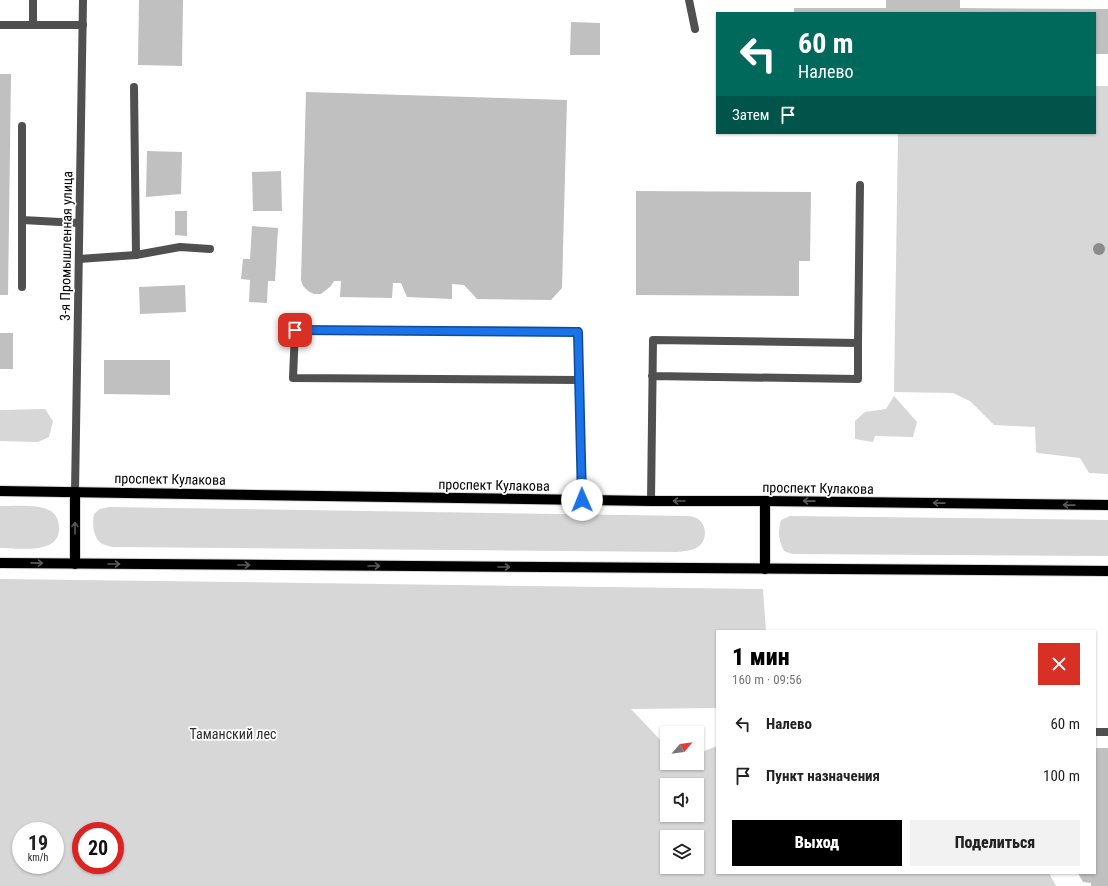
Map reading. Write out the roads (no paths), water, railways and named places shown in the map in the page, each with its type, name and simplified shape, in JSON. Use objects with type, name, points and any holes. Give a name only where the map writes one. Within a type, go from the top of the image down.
[{"type":"main road","name":"проспект Кулакова","points":[[0,491],[651,501],[1108,505]]},
{"type":"main road","points":[[75,492],[75,564]]},
{"type":"main road","points":[[765,501],[765,568]]},
{"type":"main road","points":[[0,563],[1108,571]]},
{"type":"street","points":[[33,0],[33,25]]},
{"type":"street","name":"3-я Промышленная улица","points":[[75,492],[83,0]]},
{"type":"street","points":[[689,0],[695,30]]},
{"type":"street","points":[[0,24],[83,25]]},
{"type":"street","points":[[134,87],[136,254]]},
{"type":"street","points":[[22,126],[22,287]]},
{"type":"street","points":[[652,376],[858,379],[860,185]]},
{"type":"street","points":[[22,220],[79,223]]},
{"type":"street","points":[[79,259],[136,254],[180,247],[210,249]]},
{"type":"street","points":[[580,380],[293,378],[295,330],[578,332],[580,380],[582,500]]},
{"type":"street","points":[[651,501],[653,340],[858,343]]},
{"type":"street","points":[[1096,732],[1108,732]]},
{"type":"park label","name":"Таманский лес","points":[[233,734]]}]
